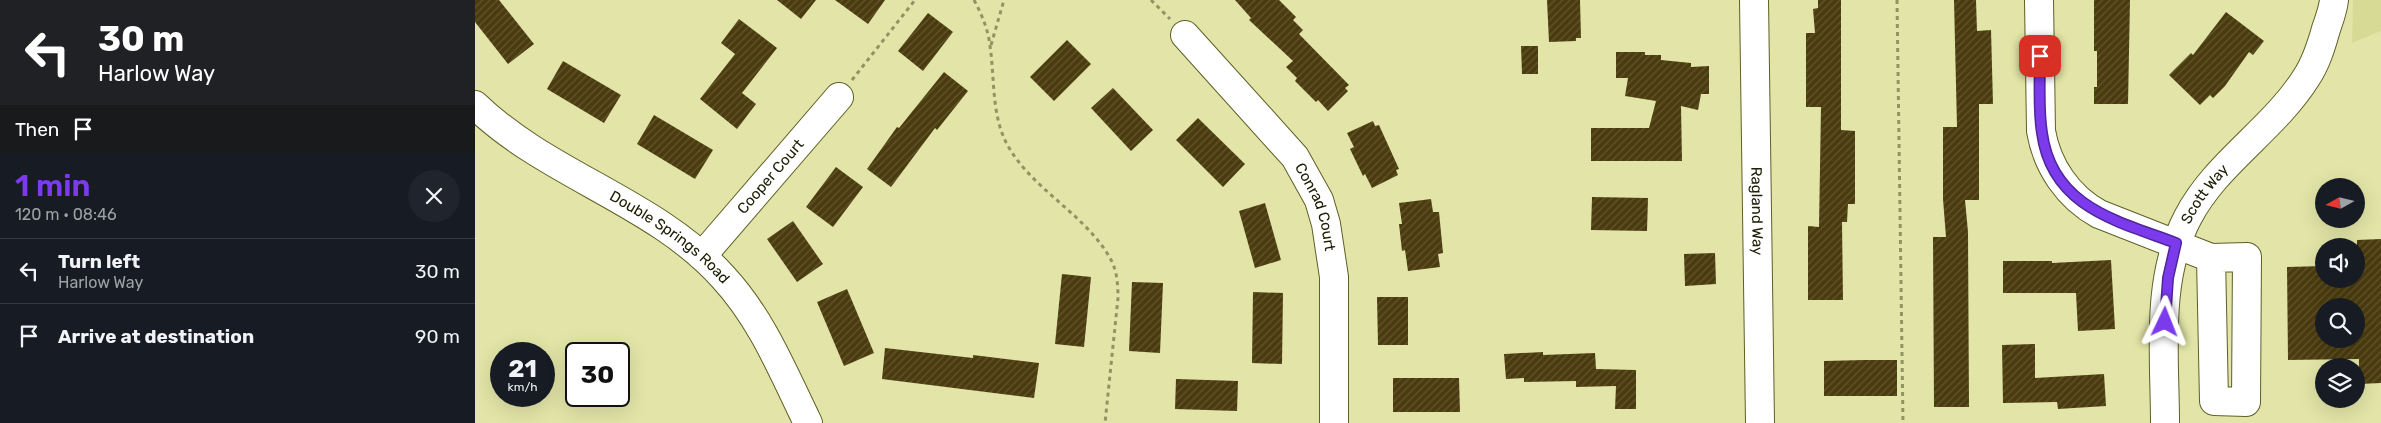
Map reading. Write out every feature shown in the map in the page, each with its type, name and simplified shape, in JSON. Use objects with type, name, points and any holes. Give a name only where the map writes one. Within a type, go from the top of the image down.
[{"type":"street","name":"Ragland Way","points":[[1755,0],[1760,423]]},
{"type":"street","points":[[2039,0],[2041,131],[2044,148],[2051,164],[2071,193],[2090,209],[2211,258],[2247,257],[2246,402],[2214,400],[2211,258]]},
{"type":"street","name":"Scott Way","points":[[2165,423],[2165,300],[2176,243],[2200,197],[2284,106],[2306,79],[2318,56],[2334,0]]},
{"type":"street","name":"Conrad Court","points":[[1185,35],[1295,157],[1319,200],[1327,224],[1334,277],[1334,423]]},
{"type":"street","name":"Cooper Court","points":[[701,256],[839,97]]},
{"type":"street","name":"Double Springs Road","points":[[475,105],[523,144],[676,236],[701,256],[748,306],[768,339],[808,423]]},
{"type":"path","points":[[839,97],[915,0]]},
{"type":"path","points":[[974,0],[983,17],[990,46],[992,82],[998,118],[1007,145],[1022,166],[1099,242],[1111,259],[1118,278],[1119,298],[1105,423]]},
{"type":"path","points":[[990,46],[1005,0]]},
{"type":"path","points":[[1897,0],[1903,423]]},
{"type":"shaded area","points":[[2353,0],[2381,0],[2381,31],[2352,43]]},
{"type":"building","points":[[475,0],[499,0],[534,44],[508,64],[475,22]]},
{"type":"building","points":[[777,0],[816,0],[801,19]]},
{"type":"building","points":[[835,0],[885,0],[868,24]]},
{"type":"building","points":[[1235,0],[1279,0],[1296,17],[1293,20],[1303,30],[1299,34],[1349,85],[1345,88],[1348,91],[1328,111],[1318,100],[1316,102],[1295,81],[1297,78],[1286,67],[1293,61],[1249,20],[1251,18]]},
{"type":"building","points":[[1547,0],[1580,0],[1581,38],[1576,38],[1576,41],[1549,42]]},
{"type":"building","points":[[1818,0],[1841,0],[1841,130],[1855,131],[1855,204],[1848,204],[1847,222],[1842,222],[1843,300],[1808,300],[1808,226],[1819,227],[1821,107],[1806,107],[1806,33],[1815,33],[1813,9],[1818,8]]},
{"type":"building","points":[[1954,0],[1976,0],[1977,31],[1991,30],[1993,104],[1979,104],[1979,200],[1965,200],[1968,232],[1969,407],[1934,407],[1933,237],[1946,237],[1943,199],[1943,127],[1957,127]]},
{"type":"building","points":[[2094,0],[2130,0],[2128,104],[2094,104],[2094,87],[2097,87],[2097,51],[2094,51]]},
{"type":"building","points":[[2226,12],[2264,41],[2253,55],[2249,52],[2225,86],[2213,98],[2210,95],[2200,105],[2169,75],[2191,53],[2193,55]]},
{"type":"building","points":[[928,13],[953,32],[923,71],[898,51]]},
{"type":"building","points":[[739,19],[777,48],[742,93],[756,104],[737,129],[700,99],[735,54],[721,43]]},
{"type":"building","points":[[1067,40],[1091,64],[1054,101],[1030,77]]},
{"type":"building","points":[[1521,46],[1538,46],[1538,74],[1522,74]]},
{"type":"building","points":[[1616,52],[1645,52],[1645,55],[1661,55],[1661,60],[1691,63],[1691,67],[1709,66],[1709,94],[1701,94],[1698,110],[1681,106],[1682,161],[1591,161],[1591,128],[1649,128],[1656,101],[1625,96],[1628,78],[1616,78]]},
{"type":"building","points":[[563,61],[621,95],[604,123],[547,89]]},
{"type":"building","points":[[944,72],[968,91],[937,130],[935,128],[891,187],[867,169],[897,127],[899,128]]},
{"type":"building","points":[[1113,88],[1153,130],[1131,151],[1091,108]]},
{"type":"building","points":[[654,115],[713,150],[695,179],[637,144]]},
{"type":"building","points":[[1198,118],[1245,164],[1223,187],[1176,140]]},
{"type":"building","points":[[1373,121],[1375,126],[1379,125],[1399,169],[1396,170],[1398,175],[1372,188],[1365,174],[1363,176],[1350,149],[1354,147],[1347,133]]},
{"type":"building","points":[[836,167],[863,187],[833,227],[806,207]]},
{"type":"building","points":[[1592,197],[1648,198],[1647,231],[1591,230]]},
{"type":"building","points":[[1431,199],[1433,212],[1439,212],[1443,253],[1438,254],[1440,267],[1408,271],[1405,250],[1402,251],[1399,224],[1402,224],[1399,203]]},
{"type":"building","points":[[1265,203],[1281,260],[1255,268],[1239,211]]},
{"type":"building","points":[[793,221],[823,264],[797,282],[767,239]]},
{"type":"building","points":[[2381,239],[2381,383],[2365,384],[2365,358],[2288,360],[2287,267],[2315,266],[2315,288],[2365,288],[2365,240]]},
{"type":"building","points":[[1715,253],[1716,284],[1685,286],[1684,254]]},
{"type":"building","points":[[2111,260],[2115,329],[2078,331],[2076,293],[2003,293],[2003,261],[2052,261],[2052,263]]},
{"type":"building","points":[[1062,274],[1091,277],[1084,347],[1055,344]]},
{"type":"building","points":[[1132,282],[1163,283],[1160,353],[1129,351]]},
{"type":"building","points":[[847,289],[874,353],[844,366],[817,302]]},
{"type":"building","points":[[1253,292],[1283,293],[1282,364],[1252,363]]},
{"type":"building","points":[[1377,297],[1408,297],[1408,345],[1378,345]]},
{"type":"building","points":[[2035,344],[2035,378],[2104,374],[2106,406],[2058,409],[2057,402],[2003,403],[2002,345]]},
{"type":"building","points":[[885,348],[973,358],[973,355],[1039,363],[1034,398],[882,379]]},
{"type":"building","points":[[1543,352],[1543,355],[1595,353],[1596,369],[1636,370],[1636,409],[1615,409],[1616,386],[1576,387],[1576,381],[1524,382],[1524,378],[1506,379],[1504,354]]},
{"type":"building","points":[[1897,360],[1897,396],[1824,396],[1824,361]]},
{"type":"building","points":[[1393,378],[1459,378],[1460,412],[1393,412]]},
{"type":"building","points":[[1176,379],[1238,381],[1237,411],[1175,409]]},
{"type":"route","points":[[2040,56],[2041,131],[2044,148],[2060,179],[2084,205],[2099,214],[2176,243],[2168,278],[2165,322]]}]
